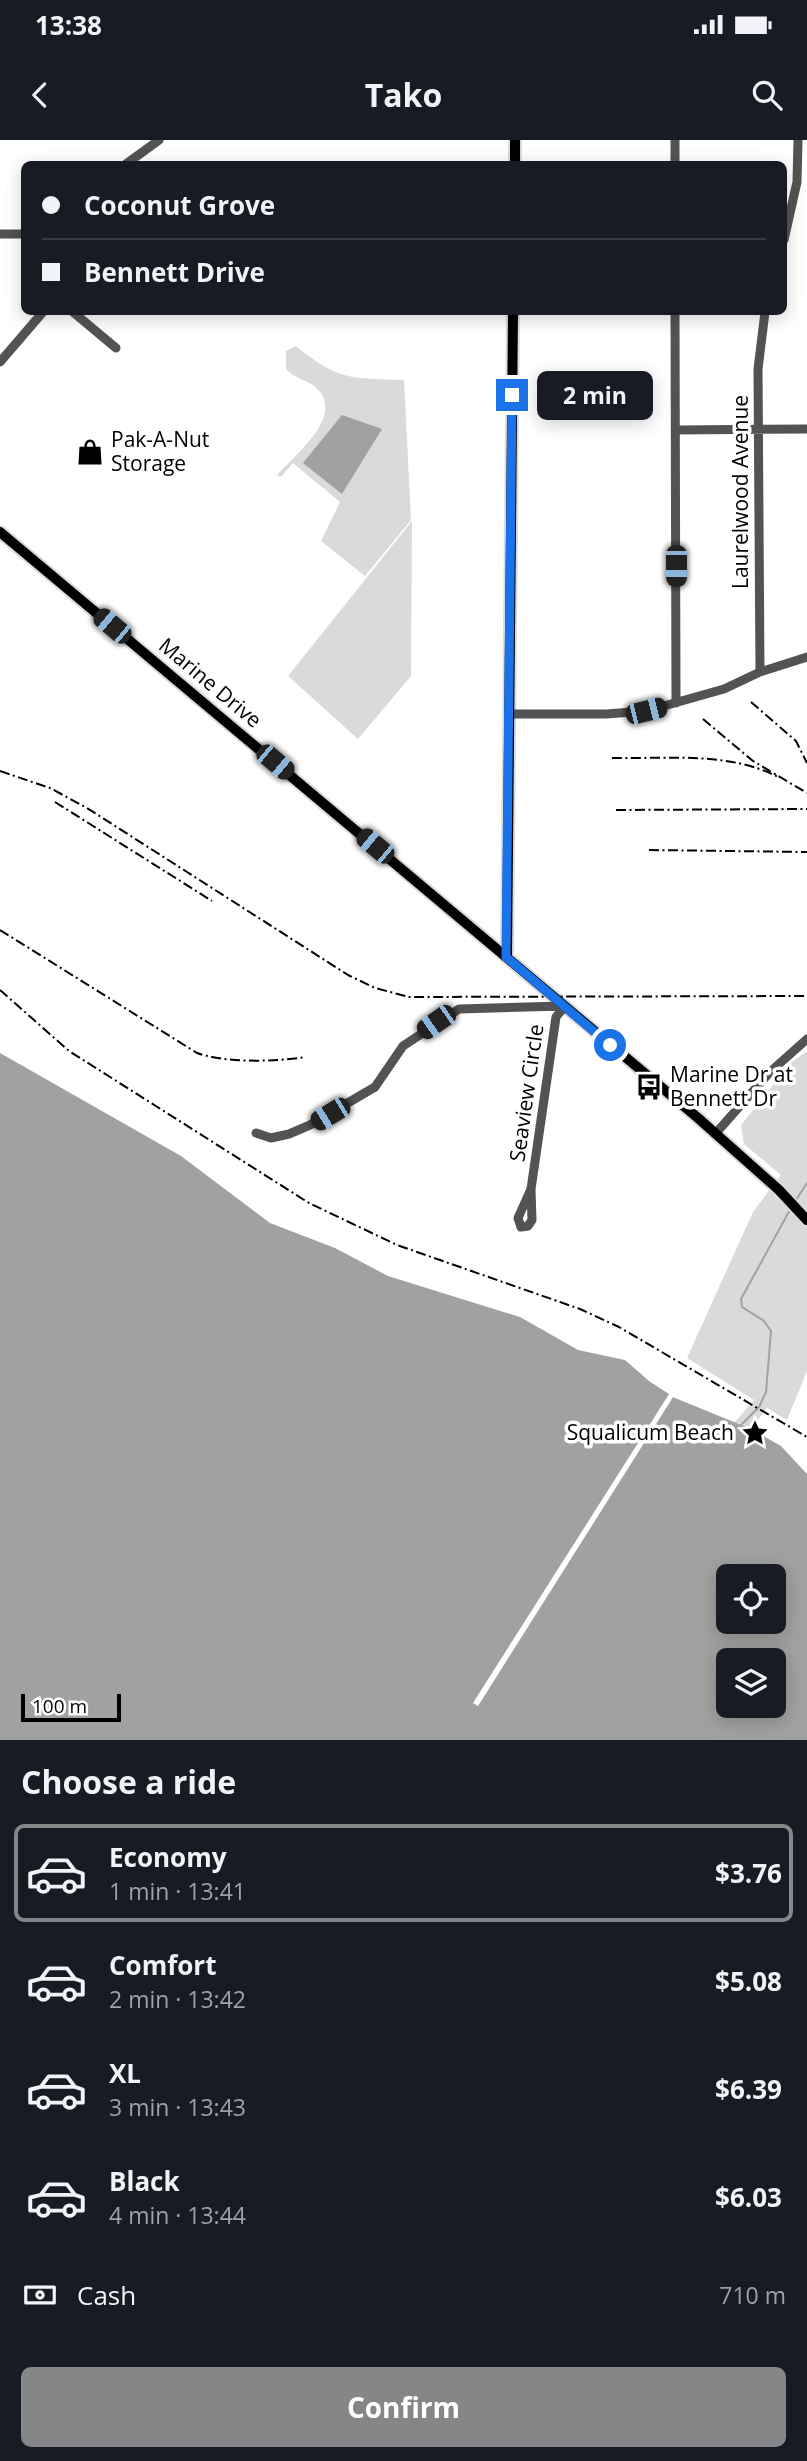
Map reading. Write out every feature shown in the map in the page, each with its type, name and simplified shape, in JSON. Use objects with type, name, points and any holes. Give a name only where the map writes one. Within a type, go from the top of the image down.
[{"type":"main road","points":[[515,140],[515,161]]},
{"type":"main road","points":[[506,957],[513,315]]},
{"type":"main road","name":"Marine Drive","points":[[0,532],[716,1133],[807,1220]]},
{"type":"street","points":[[675,140],[675,161]]},
{"type":"street","points":[[787,227],[797,182],[798,140]]},
{"type":"street","points":[[130,161],[154,141]]},
{"type":"street","points":[[0,234],[21,234]]},
{"type":"street","points":[[0,362],[40,315]]},
{"type":"street","points":[[77,315],[116,348]]},
{"type":"street","points":[[675,315],[676,703]]},
{"type":"street","name":"Laurelwood Avenue","points":[[760,672],[758,369],[765,315]]},
{"type":"street","points":[[676,430],[807,429]]},
{"type":"street","points":[[509,714],[606,715],[646,711],[724,689],[760,672],[807,657]]},
{"type":"street","points":[[256,1133],[271,1138],[289,1134],[310,1125],[375,1087],[403,1046],[459,1009],[565,1006]]},
{"type":"street","name":"Seaview Circle","points":[[531,1189],[556,1017],[565,1006]]},
{"type":"street","points":[[716,1133],[770,1072],[807,1040]]},
{"type":"shaded area","points":[[296,346],[335,372],[357,378],[404,380],[411,520],[365,576],[321,541],[340,502],[293,463],[281,477],[277,475],[316,432],[323,420],[325,408],[323,397],[314,386],[286,369],[286,351]]},
{"type":"shaded area","points":[[342,415],[382,429],[342,494],[303,463]]},
{"type":"shaded area","points":[[412,521],[411,676],[358,739],[288,676]]},
{"type":"shaded area","points":[[807,1051],[807,1371],[787,1420],[767,1408],[751,1429],[734,1423],[754,1400],[687,1358],[753,1212],[781,1175],[744,1144],[741,1125],[792,1062]]},
{"type":"shaded area","points":[[0,1053],[181,1156],[270,1223],[335,1248],[388,1276],[520,1317],[578,1350],[625,1360],[649,1381],[675,1398],[751,1429],[781,1446],[807,1474],[807,1740],[0,1740]]},
{"type":"pier","points":[[671,1391],[675,1394],[478,1706],[473,1703]]},
{"type":"waterway","points":[[796,1200],[807,1183]]},
{"type":"waterway","points":[[740,1426],[759,1407],[766,1392],[771,1331],[764,1321],[742,1307],[741,1299],[791,1208]]},
{"type":"railway","points":[[751,702],[796,741],[807,763]]},
{"type":"railway","points":[[703,719],[753,761],[807,793]]},
{"type":"railway","points":[[612,758],[720,760],[761,769],[780,778]]},
{"type":"railway","points":[[0,771],[50,788],[87,808],[348,975],[375,988],[409,997],[807,996]]},
{"type":"railway","points":[[55,802],[212,901]]},
{"type":"railway","points":[[616,810],[807,809]]},
{"type":"railway","points":[[649,850],[807,852]]},
{"type":"railway","points":[[0,930],[197,1053],[221,1059],[250,1061],[305,1057]]},
{"type":"railway","points":[[0,990],[69,1051],[309,1203],[397,1245],[580,1309],[619,1327],[807,1437]]},
{"type":"place","name":"Pak-A-Nut Storage","points":[[90,452]]},
{"type":"place","name":"Marine Dr at Bennett Dr","points":[[649,1087]]},
{"type":"place","name":"Squalicum Beach","points":[[755,1433]]},
{"type":"route","points":[[512,395],[506,957],[610,1045]]}]
